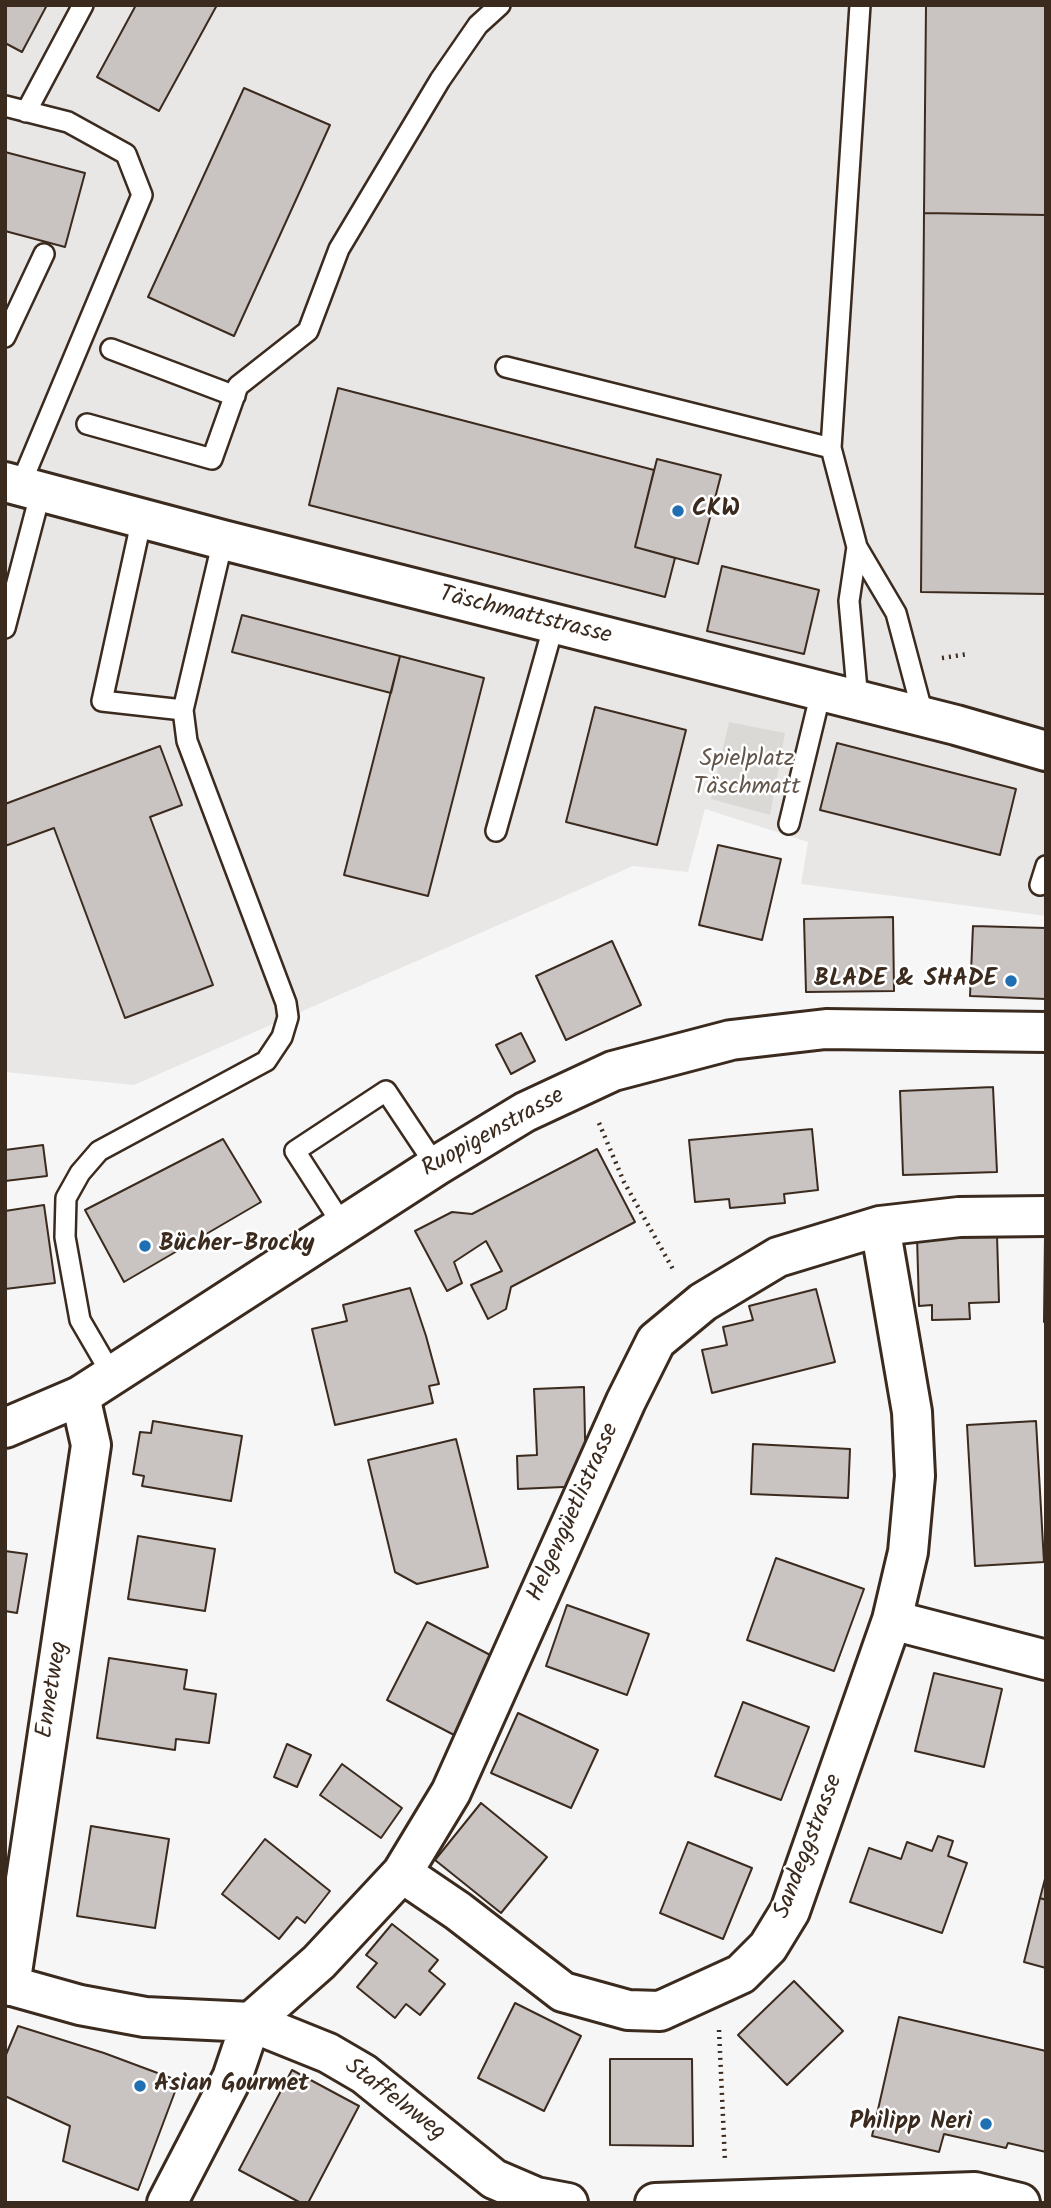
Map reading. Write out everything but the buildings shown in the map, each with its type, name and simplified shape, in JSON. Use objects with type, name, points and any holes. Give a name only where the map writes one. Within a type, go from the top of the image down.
[{"type":"street","name":"Täschmattstrasse","points":[[22,486],[1046,751]]},
{"type":"street","name":"Ruopigenstrasse","points":[[5,1428],[80,1396],[342,1224],[436,1166],[525,1112],[613,1072],[732,1040],[826,1029],[1046,1032]]},
{"type":"street","name":"Helgengüetlistrasse","points":[[251,2022],[319,1962],[402,1873],[451,1792],[626,1401],[656,1341],[703,1302],[778,1257],[880,1226],[959,1217],[1046,1216]]},
{"type":"street","name":"Sandeggstrasse","points":[[402,1873],[458,1911],[563,1992],[628,2010],[660,2011],[717,1986],[741,1974],[768,1947],[790,1911],[892,1620],[908,1552],[915,1476],[912,1412],[880,1226]]},
{"type":"street","name":"Ennetweg","points":[[8,1985],[91,1445],[80,1396]]},
{"type":"street","points":[[892,1620],[1046,1660]]},
{"type":"street","name":"Staffelnweg","points":[[8,1985],[79,2005],[145,2017],[251,2022],[328,2053],[364,2074],[494,2179],[536,2197],[568,2203]]},
{"type":"street","points":[[167,2203],[232,2078],[251,2022]]},
{"type":"street","points":[[655,2203],[975,2192],[1020,2203]]},
{"type":"lane","points":[[26,112],[83,5]]},
{"type":"lane","points":[[87,424],[212,459],[238,386],[308,331],[339,249],[440,80],[478,25],[500,5]]},
{"type":"lane","points":[[860,5],[831,448],[857,547],[896,613],[924,718]]},
{"type":"lane","points":[[5,106],[68,122],[126,154],[142,195],[22,486],[5,628]]},
{"type":"lane","points":[[5,337],[44,254]]},
{"type":"lane","points":[[111,349],[234,396]]},
{"type":"lane","points":[[506,366],[831,448]]},
{"type":"lane","points":[[142,518],[102,701],[183,710]]},
{"type":"lane","points":[[112,1375],[80,1320],[65,1237],[66,1198],[80,1172],[99,1151],[266,1061],[282,1038],[288,1017],[286,1003],[187,741],[183,710],[223,540]]},
{"type":"lane","points":[[857,547],[849,601],[858,701]]},
{"type":"lane","points":[[496,831],[554,624]]},
{"type":"lane","points":[[789,824],[821,692]]},
{"type":"lane","points":[[1040,885],[1046,866]]},
{"type":"lane","points":[[342,1224],[295,1151],[386,1091],[436,1166]]},
{"type":"path","points":[[599,1122],[624,1182],[695,1309]]},
{"type":"path","points":[[717,1986],[724,2134]]},
{"type":"shaded area","points":[[5,5],[1046,5],[1046,916],[801,884],[808,842],[705,809],[688,872],[633,866],[134,1085],[5,1072]]},
{"type":"green space","name":"Spielplatz Täschmatt","points":[[729,722],[785,733],[770,815],[711,799]]},
{"type":"place","name":"CKW","points":[[678,511]]},
{"type":"place","name":"BLADE & SHADE","points":[[1011,981]]},
{"type":"place","name":"Bücher-Brocky","points":[[145,1246]]},
{"type":"place","name":"Asian Gourmet","points":[[140,2086]]},
{"type":"place","name":"Philipp Neri","points":[[986,2124]]}]
